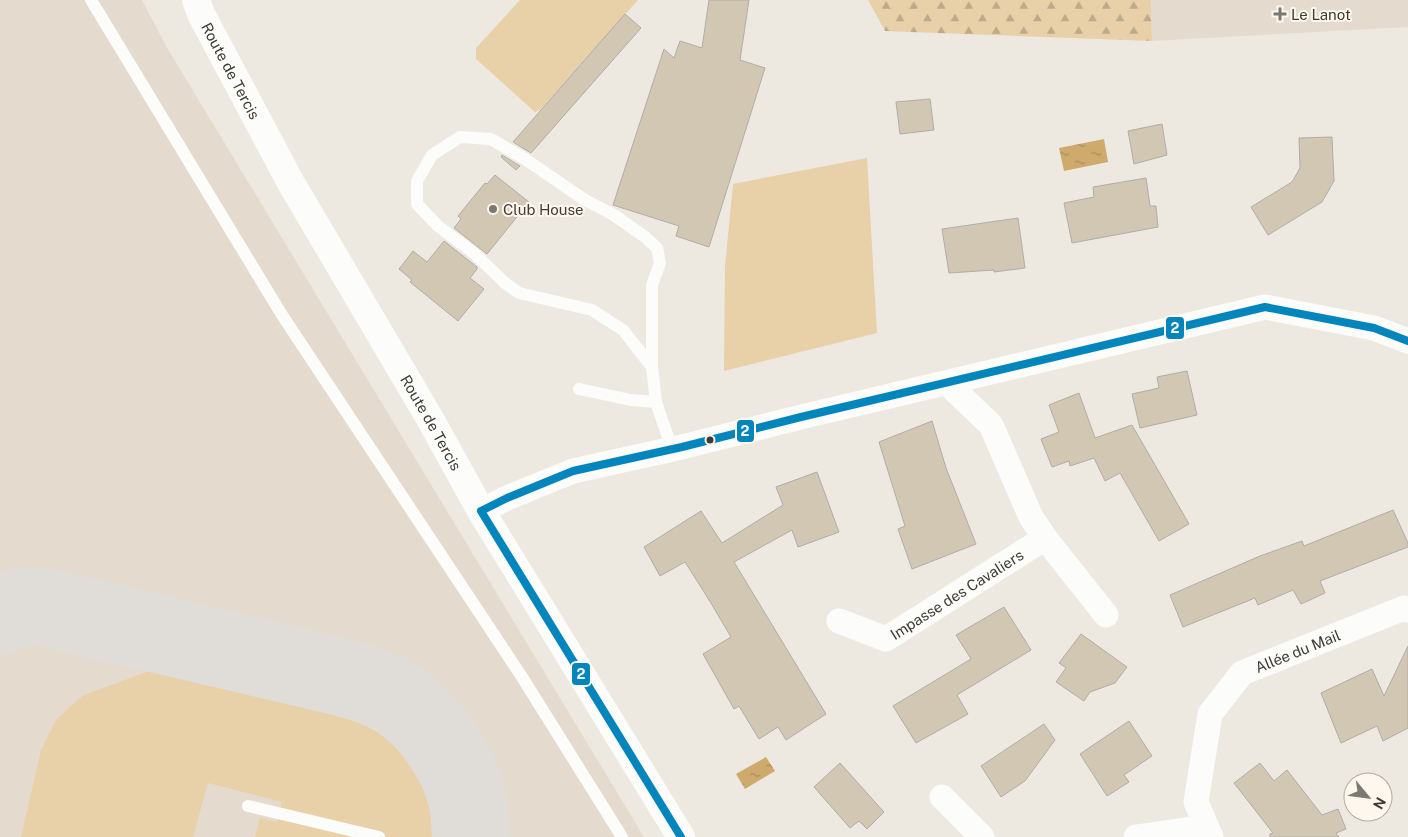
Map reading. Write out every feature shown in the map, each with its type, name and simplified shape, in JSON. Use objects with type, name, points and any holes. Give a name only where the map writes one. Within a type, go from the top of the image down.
[{"type":"main road","name":"Route de Tercis","points":[[196,0],[201,14],[291,183],[429,417],[481,511],[681,837]]},
{"type":"street","points":[[481,511],[506,498],[574,471],[1264,307],[1374,328],[1408,341]]},
{"type":"street","points":[[947,383],[991,425],[1031,517],[1045,538],[1106,615]]},
{"type":"street","name":"Impasse des Cavaliers","points":[[838,621],[886,639],[1045,538]]},
{"type":"street","name":"Allée du Mail","points":[[1208,832],[1196,802],[1210,714],[1242,673],[1404,608],[1408,610]]},
{"type":"street","points":[[942,796],[982,837]]},
{"type":"street","points":[[1136,837],[1208,832]]},
{"type":"lane","points":[[91,0],[282,315],[522,676],[622,837]]},
{"type":"lane","points":[[652,367],[623,330],[592,310],[519,292],[505,283],[475,254],[438,226],[417,204],[418,181],[432,155],[460,137],[491,139],[614,216],[645,237],[657,248],[660,263],[652,285],[652,367],[656,402],[672,449]]},
{"type":"lane","points":[[579,389],[631,400],[656,402]]},
{"type":"lane","points":[[248,806],[379,837]]},
{"type":"shaded area","points":[[0,0],[142,0],[166,46],[644,837],[0,837]]},
{"type":"shaded area","name":"Le Lanot","points":[[1151,0],[1408,0],[1408,27],[1152,41]]},
{"type":"green space","points":[[520,0],[638,0],[540,110],[535,112],[476,59],[476,48]]},
{"type":"green space","points":[[868,0],[1151,0],[1152,41],[885,31]]},
{"type":"green space","points":[[867,158],[877,333],[724,371],[725,266],[733,184]]},
{"type":"green space","points":[[149,671],[183,674],[353,714],[383,724],[408,748],[427,775],[435,803],[439,837],[255,837],[260,818],[277,822],[282,802],[208,783],[193,837],[21,837],[41,750],[56,720],[82,696]]},
{"type":"water","points":[[1104,139],[1108,162],[1064,171],[1059,148]]},
{"type":"water","points":[[766,757],[775,771],[745,789],[736,774]]},
{"type":"building","points":[[709,0],[749,0],[740,60],[765,68],[709,247],[676,236],[679,226],[613,205],[664,49],[674,58],[680,41],[702,48]]},
{"type":"building","points":[[625,14],[641,28],[531,153],[513,142]]},
{"type":"building","points":[[930,99],[934,130],[900,134],[896,102]]},
{"type":"building","points":[[1162,124],[1167,155],[1134,164],[1128,131]]},
{"type":"building","points":[[1332,137],[1334,181],[1322,202],[1268,235],[1251,207],[1292,182],[1300,168],[1299,138]]},
{"type":"building","points":[[502,155],[520,166],[516,170],[501,157]]},
{"type":"building","name":"Club House","points":[[495,175],[529,202],[487,254],[454,228],[461,219],[458,216],[485,183],[487,184]]},
{"type":"building","points":[[1146,178],[1150,206],[1156,206],[1158,227],[1072,243],[1064,203],[1094,197],[1093,187]]},
{"type":"building","points":[[1018,218],[1025,268],[994,272],[994,270],[949,273],[942,229]]},
{"type":"building","points":[[444,241],[477,267],[470,278],[484,289],[458,321],[410,282],[412,280],[399,269],[413,251],[427,262]]},
{"type":"building","points":[[1187,371],[1197,415],[1140,428],[1132,394],[1159,388],[1157,377]]},
{"type":"building","points":[[1079,393],[1095,438],[1132,425],[1189,524],[1159,541],[1120,473],[1105,481],[1094,458],[1070,466],[1069,461],[1052,467],[1041,439],[1059,432],[1049,405]]},
{"type":"building","points":[[932,421],[946,468],[976,544],[912,569],[898,529],[905,526],[879,442]]},
{"type":"building","points":[[817,472],[839,532],[798,547],[792,530],[734,562],[826,714],[786,740],[778,727],[759,739],[739,706],[734,709],[703,654],[731,637],[711,603],[685,562],[660,576],[644,547],[701,511],[722,543],[783,505],[776,487]]},
{"type":"building","points":[[1393,510],[1408,543],[1408,547],[1320,581],[1325,593],[1301,604],[1293,590],[1258,605],[1255,598],[1183,627],[1170,595],[1260,556],[1302,541],[1304,546]]},
{"type":"building","points":[[1004,607],[1031,650],[957,695],[968,714],[916,743],[893,706],[971,659],[956,635]]},
{"type":"building","points":[[1081,634],[1127,667],[1115,683],[1090,692],[1084,701],[1056,682],[1066,668],[1059,663]]},
{"type":"building","points":[[1408,646],[1408,728],[1383,741],[1377,726],[1341,743],[1321,693],[1372,669],[1384,696]]},
{"type":"building","points":[[1129,721],[1152,756],[1124,775],[1129,782],[1107,796],[1080,754]]},
{"type":"building","points":[[1044,724],[1055,740],[1025,781],[1001,797],[981,766]]},
{"type":"building","points":[[840,763],[884,812],[867,829],[859,821],[850,828],[814,787]]},
{"type":"building","points":[[1260,763],[1274,781],[1287,770],[1322,815],[1338,809],[1346,829],[1336,833],[1339,837],[1270,837],[1270,834],[1273,833],[1234,783]]},
{"type":"taxiway","points":[[0,616],[22,606],[43,607],[340,677],[385,692],[413,711],[438,738],[449,754],[464,787],[469,807],[471,837]]},
{"type":"transit line","name":"2","points":[[481,511],[507,498],[573,471],[682,447],[1265,307],[1374,328],[1408,341]]},
{"type":"transit line","name":"2","points":[[481,511],[681,837]]},
{"type":"place","name":"Le Lanot","points":[[1280,14]]},
{"type":"place","name":"Club House","points":[[493,209]]}]
